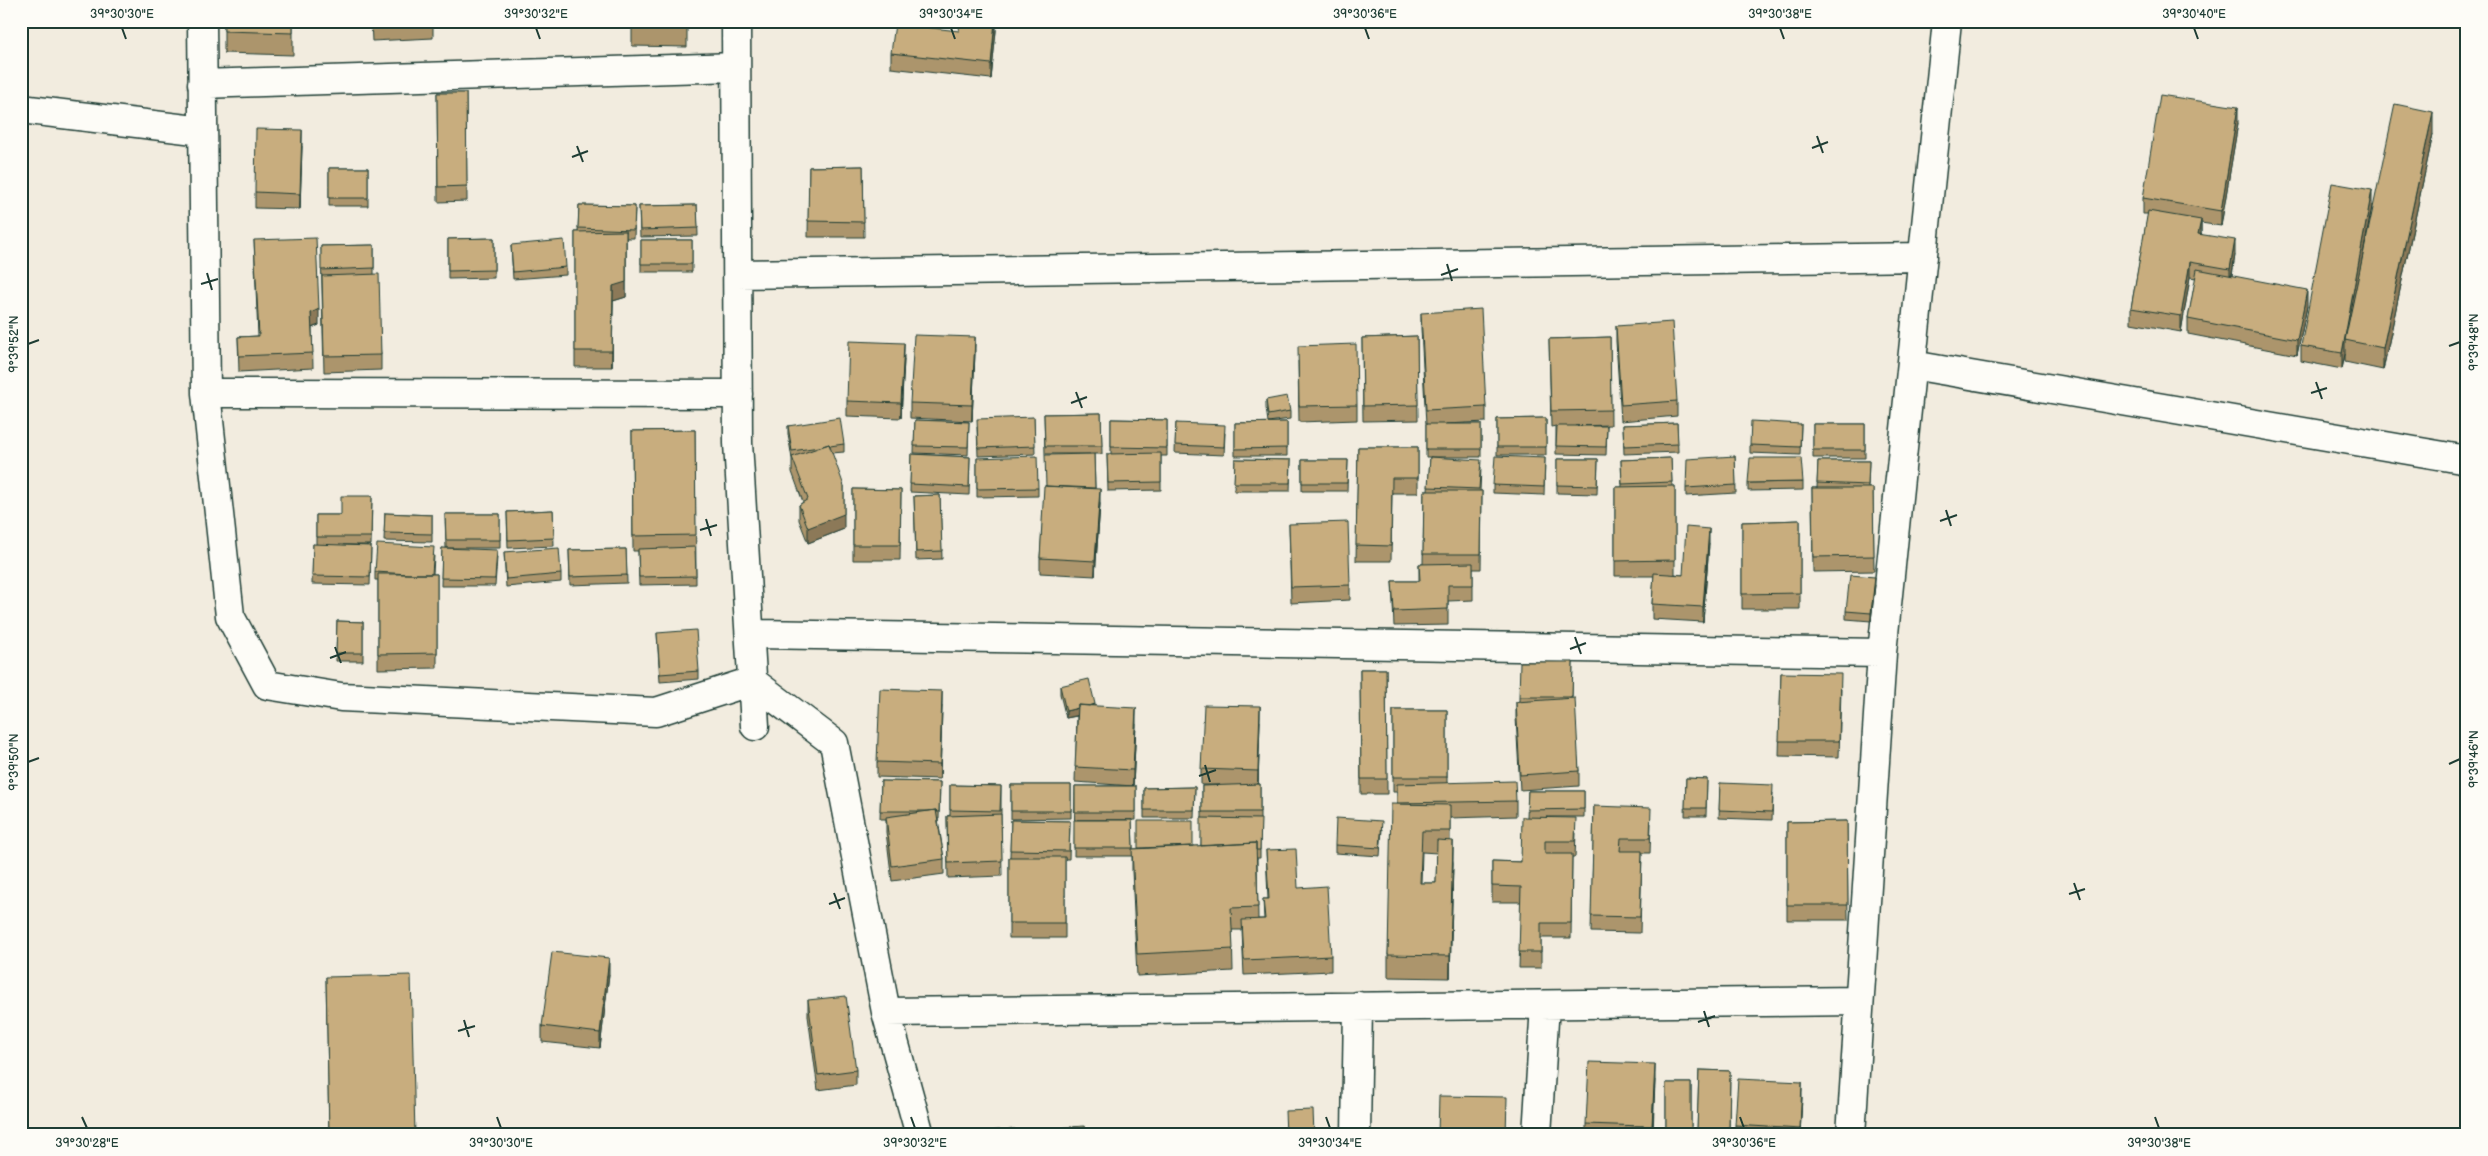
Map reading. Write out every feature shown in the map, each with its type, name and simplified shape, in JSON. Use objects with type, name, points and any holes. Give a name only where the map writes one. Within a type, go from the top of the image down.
[{"type":"street","points":[[202,21],[206,393],[230,616],[267,685],[341,697],[656,712],[752,681]]},
{"type":"street","points":[[736,21],[738,443],[755,726]]},
{"type":"street","points":[[1850,1135],[1882,653],[1947,21]]},
{"type":"street","points":[[202,84],[736,67]]},
{"type":"street","points":[[21,109],[203,131]]},
{"type":"street","points":[[738,274],[1923,256]]},
{"type":"street","points":[[1912,365],[2467,460]]},
{"type":"street","points":[[206,393],[738,394]]},
{"type":"street","points":[[750,634],[1882,653]]},
{"type":"street","points":[[752,681],[834,743],[886,1012],[920,1135]]},
{"type":"street","points":[[886,1012],[1859,1001]]},
{"type":"street","points":[[1537,1135],[1545,1005]]},
{"type":"street","points":[[1356,1135],[1358,1006]]},
{"type":"building","points":[[224,21],[293,21],[293,33],[224,31]]},
{"type":"building","points":[[632,21],[687,21],[687,25],[632,25]]},
{"type":"building","points":[[960,21],[995,21],[991,64],[891,53],[895,24],[959,31]]},
{"type":"building","points":[[437,93],[466,93],[467,186],[438,187]]},
{"type":"building","points":[[2160,95],[2238,107],[2221,211],[2143,198]]},
{"type":"building","points":[[2395,104],[2433,112],[2383,348],[2345,340]]},
{"type":"building","points":[[256,129],[302,130],[300,194],[255,192]]},
{"type":"building","points":[[863,166],[864,222],[808,221],[809,167]]},
{"type":"building","points":[[329,168],[368,168],[368,198],[329,198]]},
{"type":"building","points":[[2332,183],[2372,190],[2342,353],[2301,346]]},
{"type":"building","points":[[579,205],[635,206],[634,230],[578,228]]},
{"type":"building","points":[[697,205],[698,228],[640,230],[639,206]]},
{"type":"building","points":[[2148,211],[2201,220],[2198,234],[2235,240],[2230,269],[2190,262],[2181,316],[2131,308]]},
{"type":"building","points":[[626,231],[626,282],[613,286],[612,351],[575,351],[575,232]]},
{"type":"building","points":[[316,238],[319,309],[311,313],[313,353],[239,356],[238,337],[259,336],[254,240]]},
{"type":"building","points":[[494,238],[494,270],[448,271],[448,239]]},
{"type":"building","points":[[564,240],[566,267],[513,272],[511,245]]},
{"type":"building","points":[[641,240],[692,240],[692,264],[641,264]]},
{"type":"building","points":[[374,245],[374,268],[321,270],[321,246]]},
{"type":"building","points":[[2197,269],[2307,290],[2297,340],[2188,319]]},
{"type":"building","points":[[379,274],[381,355],[324,356],[322,276]]},
{"type":"building","points":[[1481,309],[1486,407],[1426,410],[1421,313]]},
{"type":"building","points":[[1672,322],[1677,401],[1621,405],[1616,326]]},
{"type":"building","points":[[914,335],[975,337],[972,405],[910,403]]},
{"type":"building","points":[[1417,336],[1418,405],[1363,406],[1362,338]]},
{"type":"building","points":[[1610,337],[1611,410],[1551,411],[1549,339]]},
{"type":"building","points":[[849,341],[904,343],[901,403],[847,401]]},
{"type":"building","points":[[1356,344],[1357,405],[1299,406],[1298,346]]},
{"type":"building","points":[[1287,396],[1290,411],[1268,415],[1266,400]]},
{"type":"building","points":[[1101,413],[1102,446],[1045,446],[1044,414]]},
{"type":"building","points":[[1034,417],[1035,446],[978,448],[977,419]]},
{"type":"building","points":[[840,418],[844,444],[830,446],[829,444],[792,451],[788,426]]},
{"type":"building","points":[[1546,418],[1546,447],[1497,447],[1497,419]]},
{"type":"building","points":[[1111,419],[1167,420],[1167,448],[1111,447]]},
{"type":"building","points":[[915,420],[969,422],[968,447],[914,446]]},
{"type":"building","points":[[1751,421],[1801,424],[1800,447],[1750,445]]},
{"type":"building","points":[[1287,422],[1287,448],[1235,449],[1235,423]]},
{"type":"building","points":[[1176,423],[1225,425],[1224,447],[1175,445]]},
{"type":"building","points":[[1677,423],[1678,444],[1624,446],[1623,425]]},
{"type":"building","points":[[1426,424],[1481,424],[1481,449],[1426,449]]},
{"type":"building","points":[[1813,424],[1865,424],[1865,450],[1813,450]]},
{"type":"building","points":[[1557,426],[1607,426],[1606,447],[1556,446]]},
{"type":"building","points":[[695,430],[696,535],[633,536],[632,431]]},
{"type":"building","points":[[829,444],[844,486],[844,514],[808,528],[799,505],[808,499],[792,457]]},
{"type":"building","points":[[1358,447],[1418,447],[1418,478],[1392,478],[1391,546],[1356,545]]},
{"type":"building","points":[[1161,453],[1161,482],[1108,483],[1107,454]]},
{"type":"building","points":[[911,454],[970,457],[969,487],[910,484]]},
{"type":"building","points":[[1094,454],[1095,488],[1046,486],[1045,455]]},
{"type":"building","points":[[1037,456],[1038,488],[977,489],[977,458]]},
{"type":"building","points":[[1495,456],[1545,458],[1544,487],[1493,485]]},
{"type":"building","points":[[1735,456],[1736,485],[1686,488],[1687,459]]},
{"type":"building","points":[[1430,457],[1481,460],[1479,489],[1428,487]]},
{"type":"building","points":[[1671,458],[1672,482],[1622,484],[1621,460]]},
{"type":"building","points":[[1750,458],[1801,458],[1803,482],[1748,483]]},
{"type":"building","points":[[1235,459],[1291,460],[1290,483],[1234,483]]},
{"type":"building","points":[[1557,459],[1598,459],[1597,486],[1557,485]]},
{"type":"building","points":[[1302,460],[1348,460],[1347,483],[1302,483]]},
{"type":"building","points":[[1818,461],[1869,461],[1868,485],[1817,483]]},
{"type":"building","points":[[1044,486],[1100,489],[1095,561],[1040,558]]},
{"type":"building","points":[[1675,486],[1675,560],[1615,561],[1615,487]]},
{"type":"building","points":[[1812,488],[1873,488],[1874,556],[1813,557]]},
{"type":"building","points":[[853,489],[901,490],[900,545],[853,545]]},
{"type":"building","points":[[1424,491],[1482,491],[1481,554],[1423,554]]},
{"type":"building","points":[[940,495],[942,551],[916,552],[914,496]]},
{"type":"building","points":[[341,496],[372,496],[371,537],[316,537],[316,515],[341,515]]},
{"type":"building","points":[[553,510],[554,538],[508,540],[507,512]]},
{"type":"building","points":[[385,513],[432,515],[432,534],[384,533]]},
{"type":"building","points":[[445,514],[500,514],[500,540],[446,540]]},
{"type":"building","points":[[1800,520],[1800,593],[1742,594],[1742,522]]},
{"type":"building","points":[[1348,522],[1350,585],[1291,587],[1289,524]]},
{"type":"building","points":[[1686,527],[1709,529],[1703,607],[1652,604],[1654,573],[1683,575]]},
{"type":"building","points":[[313,544],[371,546],[370,577],[312,576]]},
{"type":"building","points":[[377,544],[434,547],[432,574],[375,572]]},
{"type":"building","points":[[695,547],[696,576],[639,577],[638,549]]},
{"type":"building","points":[[442,548],[497,550],[495,579],[441,578]]},
{"type":"building","points":[[559,548],[561,574],[506,579],[504,552]]},
{"type":"building","points":[[626,549],[627,575],[570,577],[569,550]]},
{"type":"building","points":[[1473,563],[1473,585],[1448,585],[1448,609],[1394,611],[1392,581],[1420,581],[1419,564]]},
{"type":"building","points":[[378,574],[437,574],[437,653],[378,654]]},
{"type":"building","points":[[1850,575],[1875,577],[1871,613],[1846,611]]},
{"type":"building","points":[[337,621],[363,622],[363,653],[336,653]]},
{"type":"building","points":[[696,630],[699,671],[660,674],[657,633]]},
{"type":"building","points":[[1520,662],[1573,662],[1572,697],[1519,697]]},
{"type":"building","points":[[1360,669],[1386,669],[1387,779],[1361,779]]},
{"type":"building","points":[[1781,673],[1841,674],[1839,741],[1779,741]]},
{"type":"building","points":[[1089,679],[1095,704],[1089,706],[1078,705],[1078,708],[1066,711],[1060,686]]},
{"type":"building","points":[[880,689],[942,691],[940,764],[877,762]]},
{"type":"building","points":[[1575,698],[1579,771],[1520,775],[1516,702]]},
{"type":"building","points":[[1078,705],[1136,708],[1133,770],[1075,767]]},
{"type":"building","points":[[1204,705],[1260,706],[1258,771],[1201,769]]},
{"type":"building","points":[[1393,710],[1447,710],[1447,777],[1393,777]]},
{"type":"building","points":[[1686,778],[1707,779],[1706,808],[1685,808]]},
{"type":"building","points":[[881,781],[940,782],[939,812],[936,810],[880,811]]},
{"type":"building","points":[[1515,781],[1516,801],[1397,803],[1397,784]]},
{"type":"building","points":[[1720,783],[1773,785],[1772,812],[1719,810]]},
{"type":"building","points":[[1260,784],[1260,812],[1202,812],[1202,786]]},
{"type":"building","points":[[950,785],[1001,786],[1000,811],[950,810]]},
{"type":"building","points":[[1011,785],[1071,785],[1071,811],[1011,811]]},
{"type":"building","points":[[1075,786],[1136,786],[1136,812],[1075,812]]},
{"type":"building","points":[[1195,787],[1194,810],[1144,810],[1144,788]]},
{"type":"building","points":[[1528,791],[1584,791],[1584,809],[1527,810]]},
{"type":"building","points":[[1391,804],[1450,805],[1450,831],[1422,831],[1420,883],[1436,883],[1437,840],[1453,841],[1450,956],[1388,955]]},
{"type":"building","points":[[1594,806],[1651,808],[1650,838],[1621,838],[1620,851],[1642,851],[1640,917],[1591,916]]},
{"type":"building","points":[[936,810],[944,859],[892,866],[886,817]]},
{"type":"building","points":[[1001,814],[1002,861],[948,863],[947,816]]},
{"type":"building","points":[[1522,817],[1576,818],[1575,841],[1545,841],[1545,854],[1572,854],[1571,923],[1541,923],[1541,952],[1519,952],[1521,887],[1492,886],[1492,861],[1521,862]]},
{"type":"building","points":[[1201,818],[1261,819],[1260,850],[1256,850],[1256,843],[1201,846]]},
{"type":"building","points":[[1336,818],[1382,821],[1380,848],[1335,845]]},
{"type":"building","points":[[1011,820],[1070,821],[1069,851],[1010,850]]},
{"type":"building","points":[[1074,820],[1132,820],[1133,848],[1074,848]]},
{"type":"building","points":[[1138,821],[1193,821],[1193,846],[1138,848]]},
{"type":"building","points":[[1847,821],[1848,905],[1787,905],[1787,822]]},
{"type":"building","points":[[1256,843],[1258,907],[1231,908],[1233,949],[1137,954],[1132,849]]},
{"type":"building","points":[[1296,849],[1298,888],[1327,886],[1331,956],[1244,960],[1242,920],[1265,919],[1263,899],[1269,899],[1266,850]]},
{"type":"building","points":[[1009,857],[1065,857],[1065,923],[1009,923]]},
{"type":"building","points":[[552,952],[609,958],[600,1033],[542,1026]]},
{"type":"building","points":[[411,975],[415,1135],[329,1135],[326,977]]},
{"type":"building","points":[[846,996],[856,1070],[818,1075],[808,1000]]},
{"type":"building","points":[[1589,1062],[1655,1064],[1652,1126],[1586,1124]]},
{"type":"building","points":[[1699,1070],[1730,1071],[1729,1131],[1697,1130]]},
{"type":"building","points":[[1738,1079],[1802,1082],[1800,1129],[1735,1125]]},
{"type":"building","points":[[1666,1083],[1691,1083],[1691,1134],[1666,1134]]},
{"type":"building","points":[[1439,1096],[1507,1097],[1506,1135],[1438,1135]]},
{"type":"building","points":[[1313,1110],[1314,1135],[1286,1135],[1285,1111]]},
{"type":"building","points":[[1085,1126],[1085,1135],[1057,1135],[1056,1128]]},
{"type":"building","points":[[1643,1126],[1643,1135],[1592,1135]]},
{"type":"building","points":[[1015,1129],[1015,1135],[986,1135],[986,1131]]}]
